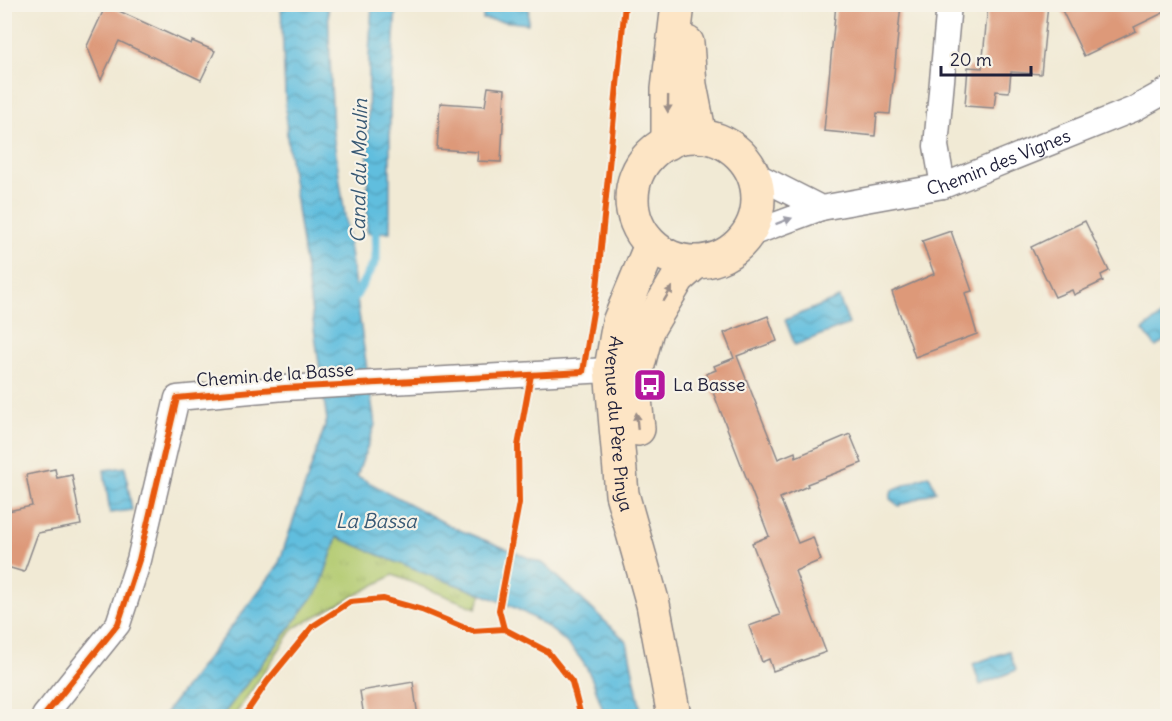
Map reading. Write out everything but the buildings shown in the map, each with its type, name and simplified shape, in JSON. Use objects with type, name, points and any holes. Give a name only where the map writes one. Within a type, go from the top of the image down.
[{"type":"main road","points":[[668,143],[668,89],[678,4]]},
{"type":"main road","points":[[684,4],[690,85],[700,136]]},
{"type":"main road","points":[[700,136],[731,147],[744,159],[752,173],[758,193],[756,215],[748,234],[738,246],[710,261],[695,263],[679,261],[651,245],[639,229],[633,210],[633,190],[639,171],[651,154],[683,137],[700,136]]},
{"type":"main road","name":"Avenue du Père Pinya","points":[[651,245],[619,322],[624,369],[635,399],[653,604],[674,717]]},
{"type":"main road","name":"Avenue du Père Pinya","points":[[624,369],[678,278],[695,263]]},
{"type":"street","points":[[943,186],[936,146],[949,4]]},
{"type":"street","name":"Chemin des Vignes","points":[[748,234],[821,208],[943,186],[1134,109],[1167,90]]},
{"type":"street","points":[[752,173],[821,208]]},
{"type":"street","name":"Chemin de la Basse","points":[[44,717],[118,624],[139,560],[177,398],[285,388],[624,369]]},
{"type":"green space","points":[[337,537],[413,569],[482,594],[476,608],[393,575],[294,628],[234,716],[222,716],[320,588]]},
{"type":"water","name":"La Bassa","points":[[281,5],[328,5],[333,133],[375,425],[357,476],[452,527],[544,564],[627,642],[642,716],[605,716],[592,679],[580,658],[564,640],[525,613],[337,537],[320,588],[222,716],[163,716],[278,566],[327,420],[287,137]]},
{"type":"water","points":[[372,5],[396,5],[390,108],[390,232],[367,233],[369,54]]},
{"type":"water","points":[[484,5],[529,5],[528,24],[483,19]]},
{"type":"water","points":[[839,298],[849,324],[795,345],[785,320]]},
{"type":"water","points":[[1167,311],[1167,338],[1156,347],[1143,330]]},
{"type":"water","points":[[125,467],[132,510],[110,513],[104,470]]},
{"type":"water","points":[[929,475],[936,491],[899,506],[890,499],[892,490]]},
{"type":"water","points":[[1009,651],[1016,670],[980,685],[973,664]]},
{"type":"waterway","name":"Canal du Moulin","points":[[351,304],[376,260],[376,223]]},
{"type":"cycle path","points":[[44,716],[118,624],[139,560],[177,398],[285,388],[583,372],[597,288],[625,4]]},
{"type":"cycle path","points":[[531,375],[518,446],[519,503],[499,610],[504,629],[548,652],[572,682],[581,716]]},
{"type":"cycle path","points":[[244,716],[267,682],[313,626],[350,602],[383,599],[422,610],[472,631],[504,629]]},
{"type":"place","name":"La Basse","points":[[650,385]]}]
